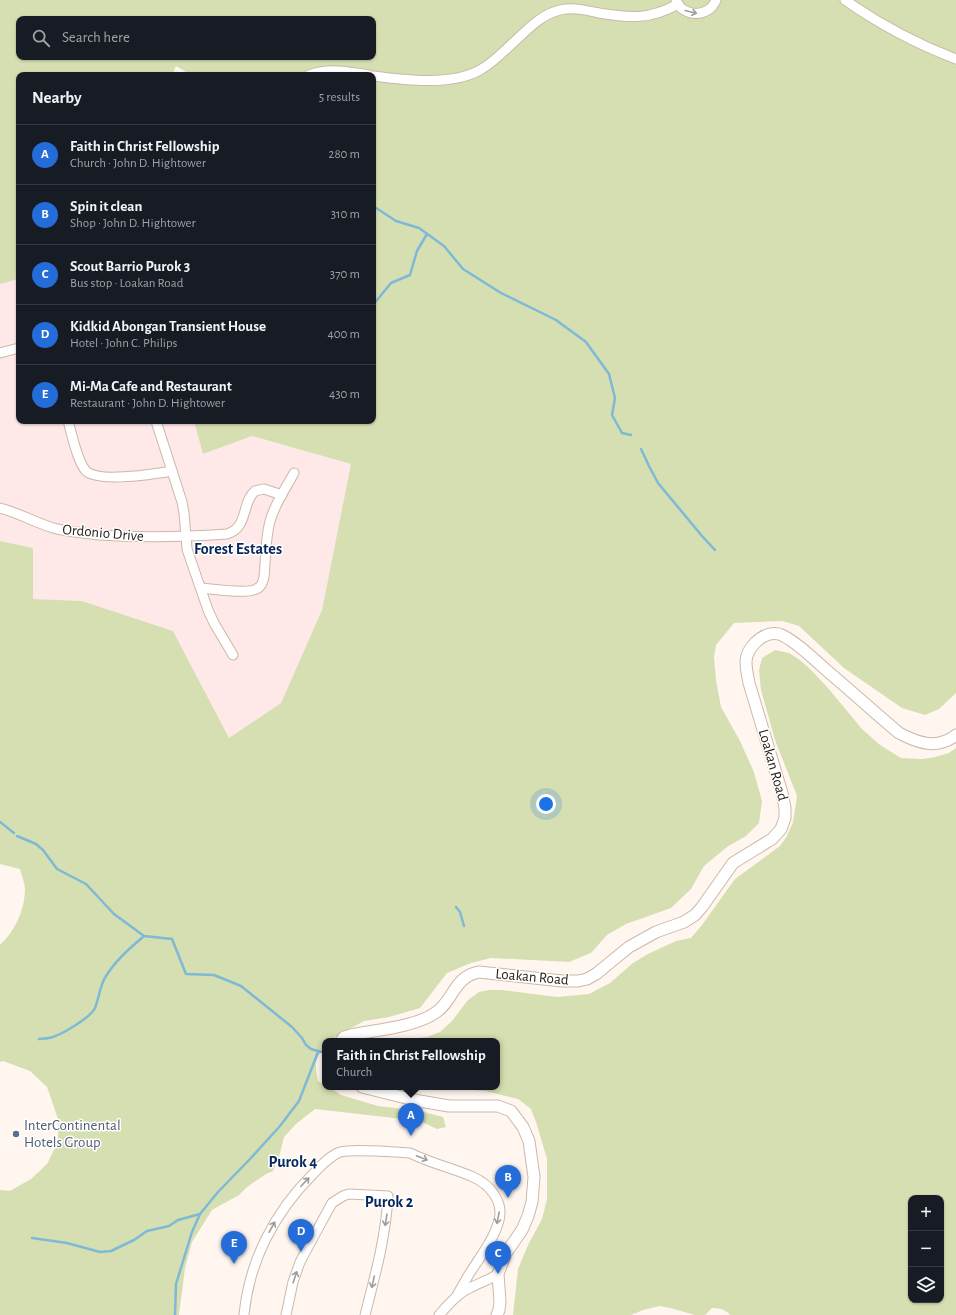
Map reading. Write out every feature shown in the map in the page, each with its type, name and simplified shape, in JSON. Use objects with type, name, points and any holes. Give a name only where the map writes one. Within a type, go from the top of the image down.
[{"type":"main road","name":"Loakan Road","points":[[343,1038],[427,1018],[442,1008],[461,982],[470,974],[479,972],[562,982],[587,979],[596,974],[629,947],[656,932],[684,922],[694,915],[702,907],[732,863],[772,839],[781,829],[785,818],[782,793],[749,683],[746,666],[746,656],[749,649],[761,637],[779,634],[800,647],[899,733],[912,740],[933,744],[944,742],[956,735]]},
{"type":"main road","points":[[374,1090],[414,1100],[449,1106],[498,1106],[511,1111],[523,1127],[529,1141],[534,1177],[532,1202],[522,1230],[506,1253],[498,1274],[500,1306],[497,1315]]},
{"type":"street","points":[[376,76],[401,80],[434,81],[468,75],[486,67],[531,27],[557,11],[582,9],[611,15],[636,17],[654,14],[677,2],[683,10],[689,13],[697,14],[704,13],[716,0]]},
{"type":"street","points":[[844,0],[871,18],[942,54],[956,59]]},
{"type":"street","points":[[318,72],[324,70],[335,70],[349,72]]},
{"type":"street","points":[[0,353],[16,349]]},
{"type":"street","points":[[69,424],[81,462],[86,470],[93,475],[127,477],[172,472]]},
{"type":"street","points":[[157,424],[182,502],[190,558],[208,610],[233,655]]},
{"type":"street","points":[[201,588],[241,591],[258,588],[264,577],[267,532],[271,519],[294,474]]},
{"type":"street","name":"Ordonio Drive","points":[[0,508],[42,524],[73,532],[135,537],[186,537],[227,534],[233,532],[238,528],[250,497],[255,491],[264,490],[282,495]]},
{"type":"street","points":[[244,1315],[253,1267],[272,1226],[301,1185],[330,1158],[343,1152],[410,1153],[422,1159],[473,1177],[484,1183],[496,1196],[499,1203],[500,1219],[483,1253],[456,1297]]},
{"type":"street","points":[[286,1315],[293,1282],[300,1262],[332,1203],[349,1194],[388,1196],[382,1243],[365,1315]]},
{"type":"street","points":[[440,1315],[456,1297],[468,1288],[485,1282],[498,1274]]},
{"type":"shaded area","points":[[16,280],[16,424],[195,424],[204,454],[252,436],[351,464],[322,610],[281,703],[229,738],[173,631],[82,601],[33,599],[33,548],[0,541],[0,284]]},
{"type":"green space","points":[[0,0],[956,0],[956,693],[939,709],[925,715],[902,708],[844,668],[799,626],[782,621],[734,623],[716,645],[714,657],[716,680],[721,707],[739,739],[754,772],[762,801],[759,823],[746,836],[727,847],[704,866],[691,889],[671,908],[626,924],[607,935],[591,953],[569,962],[491,958],[471,963],[447,973],[420,1008],[389,1017],[364,1021],[334,1038],[322,1038],[322,1050],[317,1059],[316,1071],[318,1081],[322,1083],[322,1090],[334,1090],[341,1095],[378,1106],[420,1111],[443,1117],[446,1127],[437,1129],[420,1121],[315,1109],[296,1124],[284,1137],[279,1157],[273,1171],[247,1187],[239,1195],[212,1210],[192,1242],[185,1268],[179,1315],[0,1315],[0,1190],[10,1191],[31,1179],[47,1164],[58,1142],[58,1119],[47,1087],[30,1071],[3,1061],[0,1062],[0,945],[18,920],[23,906],[25,891],[20,869],[0,864],[0,541],[33,548],[33,599],[82,601],[173,631],[229,738],[281,703],[322,610],[351,464],[252,436],[203,454],[195,424],[376,424],[376,72],[186,72],[176,66],[173,72],[16,72],[16,280],[0,284]]},
{"type":"green space","points":[[775,650],[789,653],[800,660],[812,671],[862,729],[880,745],[901,758],[922,759],[935,757],[949,753],[956,748],[956,1315],[730,1315],[722,1309],[712,1308],[705,1315],[695,1315],[660,1306],[643,1310],[631,1315],[513,1315],[518,1269],[528,1245],[542,1219],[547,1199],[547,1159],[537,1125],[531,1109],[518,1099],[485,1091],[472,1090],[500,1090],[500,1038],[420,1038],[440,1032],[452,1021],[468,1000],[479,992],[502,990],[557,997],[589,994],[610,983],[633,963],[648,954],[676,941],[691,938],[735,879],[780,846],[787,836],[793,822],[797,796],[775,740],[761,690],[759,670],[762,658]]},
{"type":"waterway","points":[[376,208],[396,221],[419,228],[444,246],[463,269],[501,293],[556,320],[586,342],[609,374],[615,398],[612,415],[622,433],[631,435]]},
{"type":"waterway","points":[[376,301],[391,283],[410,275],[417,251],[427,234]]},
{"type":"waterway","points":[[641,449],[658,483],[715,550]]},
{"type":"waterway","points":[[0,822],[14,833]]},
{"type":"waterway","points":[[17,836],[36,844],[43,850],[57,869],[86,884],[114,914],[144,936],[172,939],[186,974],[214,975],[241,986],[292,1027],[306,1045],[311,1049],[322,1052]]},
{"type":"waterway","points":[[456,907],[460,912],[464,926]]},
{"type":"waterway","points":[[39,1039],[54,1037],[87,1017],[95,1008],[102,983],[110,970],[124,954],[144,936]]},
{"type":"waterway","points":[[175,1315],[176,1284],[192,1232],[200,1214],[218,1192],[280,1126],[299,1101],[318,1052]]},
{"type":"waterway","points":[[32,1238],[67,1243],[100,1252],[111,1251],[134,1240],[147,1231],[169,1226],[178,1220],[200,1214]]},
{"type":"place","name":"InterContinental Hotels Group","points":[[16,1134]]},
{"type":"place","name":"Faith in Christ Fellowship","points":[[411,1136]]},
{"type":"place","name":"Spin it clean","points":[[508,1198]]},
{"type":"place","name":"Kidkid Abongan Transient House","points":[[301,1252]]},
{"type":"place","name":"Mi-Ma Cafe and Restaurant","points":[[234,1264]]},
{"type":"place","name":"Scout Barrio Purok 3","points":[[498,1274]]},
{"type":"district","name":"Forest Estates","points":[[238,549]]},
{"type":"district","name":"Purok 4","points":[[293,1162]]},
{"type":"district","name":"Purok 2","points":[[389,1202]]}]
